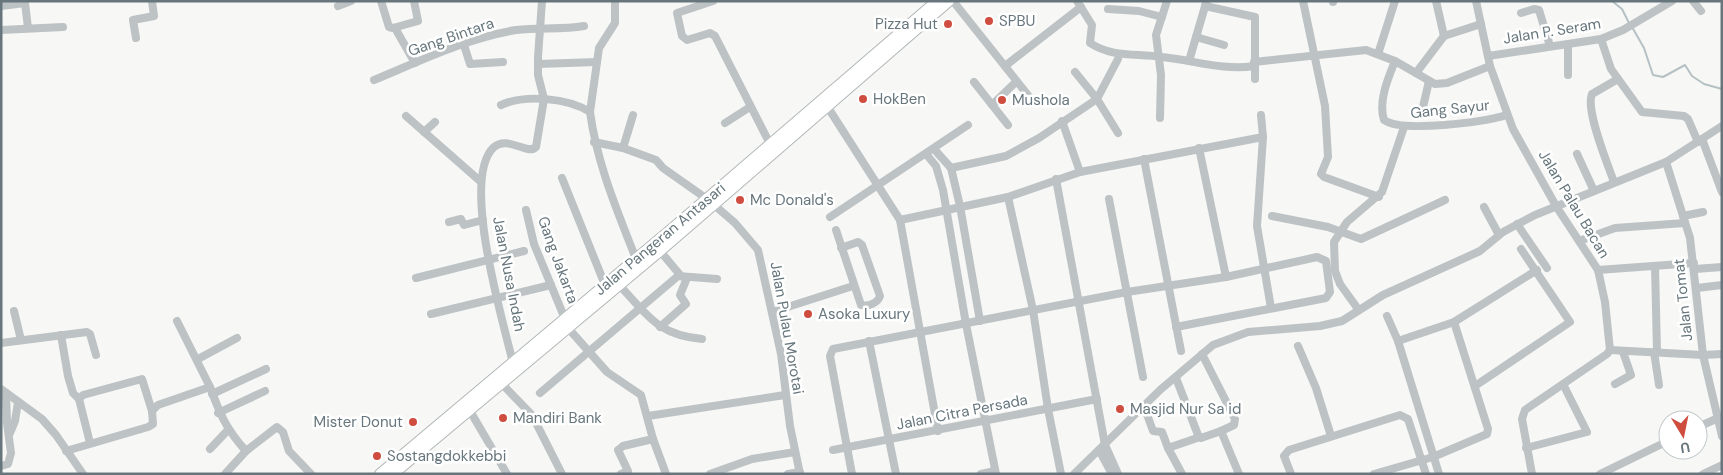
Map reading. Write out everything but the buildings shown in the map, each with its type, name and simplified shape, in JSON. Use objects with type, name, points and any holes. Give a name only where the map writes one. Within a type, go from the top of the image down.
[{"type":"main road","name":"Jalan Pangeran Antasari","points":[[903,36],[937,1]]},
{"type":"main road","name":"Jalan Pangeran Antasari","points":[[393,474],[422,444],[514,362],[619,285],[660,251],[770,144],[903,36],[951,1]]},
{"type":"main road","name":"Jalan Pangeran Antasari","points":[[380,474],[470,411],[502,384],[605,285],[826,107],[893,44]]},
{"type":"street","points":[[136,38],[133,19],[154,16],[152,1]]},
{"type":"street","points":[[338,6],[351,1]]},
{"type":"street","points":[[381,1],[389,26],[395,28],[418,21],[414,1]]},
{"type":"street","name":"Jalan Nusa Indah","points":[[514,362],[489,260],[480,181],[486,156],[495,146],[507,142],[534,150],[536,147],[544,99],[538,64],[542,1]]},
{"type":"street","points":[[615,1],[615,23],[600,44],[590,112],[594,142],[607,183],[636,259]]},
{"type":"street","points":[[713,1],[677,13],[682,36],[685,39],[714,34],[770,144]]},
{"type":"street","points":[[951,1],[1031,99]]},
{"type":"street","points":[[1160,118],[1159,56],[1156,35],[1167,1]]},
{"type":"street","points":[[1302,1],[1325,106],[1328,157],[1321,174],[1324,177],[1379,197]]},
{"type":"street","points":[[1378,54],[1395,1]]},
{"type":"street","points":[[1436,1],[1444,36]]},
{"type":"street","name":"Jalan Palau Bacan","points":[[1476,1],[1490,66],[1507,115],[1556,206],[1598,270],[1605,302],[1610,350]]},
{"type":"street","name":"Jalan P. Seram","points":[[1488,56],[1601,39],[1623,30],[1672,1]]},
{"type":"street","points":[[1693,1],[1701,11]]},
{"type":"street","points":[[1,6],[25,3],[28,28]]},
{"type":"street","points":[[1005,66],[1079,4],[1092,24],[1090,39],[1092,44],[1120,55],[1159,56],[1232,68],[1360,49],[1394,61],[1435,84],[1447,83],[1490,66]]},
{"type":"street","points":[[1189,61],[1206,4],[1255,17],[1257,20],[1254,64],[1255,79]]},
{"type":"street","points":[[1108,9],[1139,11],[1162,17]]},
{"type":"street","points":[[1521,13],[1534,9],[1539,10],[1550,46]]},
{"type":"street","points":[[1416,73],[1444,36],[1481,24]]},
{"type":"street","name":"Gang Bintara","points":[[374,80],[415,63],[497,34],[539,28],[559,30],[584,26]]},
{"type":"street","points":[[1,30],[63,27]]},
{"type":"street","points":[[395,28],[415,63]]},
{"type":"street","points":[[1196,37],[1224,45]]},
{"type":"street","points":[[1601,39],[1608,63],[1642,112],[1686,117],[1700,140],[1722,192]]},
{"type":"street","points":[[464,45],[470,64],[502,62]]},
{"type":"street","points":[[1568,45],[1568,75]]},
{"type":"street","points":[[951,168],[1006,156],[1039,138],[1097,99],[1118,59]]},
{"type":"street","points":[[1358,309],[1340,284],[1335,271],[1334,242],[1348,222],[1379,197],[1387,183],[1400,126],[1384,120],[1382,110],[1387,81],[1394,61]]},
{"type":"street","points":[[538,64],[596,62]]},
{"type":"street","points":[[1075,72],[1097,99],[1118,133]]},
{"type":"street","points":[[1614,182],[1595,125],[1590,100],[1592,94],[1618,79]]},
{"type":"street","points":[[1423,106],[1429,81]]},
{"type":"street","points":[[974,82],[1008,125]]},
{"type":"street","points":[[992,105],[1016,82]]},
{"type":"street","points":[[501,105],[524,97],[577,106],[590,112]]},
{"type":"street","points":[[725,123],[750,107]]},
{"type":"street","points":[[826,107],[900,220],[938,431]]},
{"type":"street","points":[[623,148],[633,115]]},
{"type":"street","points":[[1261,115],[1263,137],[1257,226],[1270,308]]},
{"type":"street","name":"Gang Sayur","points":[[1400,126],[1480,121],[1507,115]]},
{"type":"street","points":[[406,116],[480,181]]},
{"type":"street","points":[[1062,121],[1080,172]]},
{"type":"street","points":[[424,132],[434,122]]},
{"type":"street","points":[[830,217],[968,125]]},
{"type":"street","points":[[1074,474],[1144,406],[1202,354],[1222,341],[1248,332],[1342,321],[1358,309],[1383,295],[1480,251],[1499,235],[1517,224],[1556,206],[1666,162],[1722,126]]},
{"type":"street","points":[[900,220],[1008,196],[1080,172],[1263,137]]},
{"type":"street","name":"Jalan Pulau Morotai","points":[[594,142],[623,148],[656,160],[663,168],[710,201],[735,223],[758,250],[781,354],[785,395],[800,473]]},
{"type":"street","points":[[1199,148],[1226,277]]},
{"type":"street","points":[[934,149],[951,168],[960,206],[984,422],[995,472],[981,474]]},
{"type":"street","points":[[926,154],[936,166],[943,190],[973,323]]},
{"type":"street","points":[[1577,154],[1594,191]]},
{"type":"street","points":[[1144,159],[1181,351]]},
{"type":"street","name":"Jalan Tomat","points":[[1666,162],[1684,220],[1694,266],[1703,355],[1716,419],[1722,436]]},
{"type":"street","points":[[562,178],[605,285]]},
{"type":"street","points":[[1056,179],[1102,420],[1104,445],[1112,474]]},
{"type":"street","points":[[1008,196],[1033,310],[1048,410],[1061,474]]},
{"type":"street","points":[[1108,199],[1143,376]]},
{"type":"street","points":[[1272,216],[1315,224],[1361,238],[1445,200]]},
{"type":"street","points":[[1484,207],[1499,235]]},
{"type":"street","name":"Gang Jakarta","points":[[526,210],[534,244],[566,323],[589,353],[607,372],[639,392],[666,474]]},
{"type":"street","points":[[1579,241],[1615,228],[1684,220],[1703,212]]},
{"type":"street","points":[[449,222],[461,219],[464,225],[483,220]]},
{"type":"street","points":[[1517,224],[1547,268]]},
{"type":"street","points":[[836,230],[841,248],[853,286],[861,305],[867,306],[880,299],[860,243],[855,242],[841,248]]},
{"type":"street","points":[[1475,386],[1570,323],[1537,270],[1521,249]]},
{"type":"street","points":[[416,278],[524,251]]},
{"type":"street","points":[[660,251],[684,277]]},
{"type":"street","points":[[852,474],[830,352],[838,347],[973,323],[1127,292],[1226,277],[1317,257],[1326,261],[1330,292],[1326,298],[1176,327]]},
{"type":"street","points":[[1655,266],[1656,352],[1659,385]]},
{"type":"street","points":[[1598,270],[1655,266],[1722,267]]},
{"type":"street","points":[[1398,341],[1454,322],[1537,270]]},
{"type":"street","points":[[660,327],[686,304],[680,292],[684,277]]},
{"type":"street","points":[[540,393],[642,308],[684,277],[718,279]]},
{"type":"street","points":[[431,314],[551,285]]},
{"type":"street","points":[[619,285],[660,327],[682,337],[702,339]]},
{"type":"street","points":[[1697,288],[1722,285]]},
{"type":"street","points":[[772,312],[853,286]]},
{"type":"street","points":[[14,311],[21,340]]},
{"type":"street","points":[[1387,316],[1398,341],[1439,474]]},
{"type":"street","points":[[176,321],[198,359],[218,413],[228,430],[246,451]]},
{"type":"street","points":[[1374,474],[1387,472],[1434,457],[1487,434],[1488,429],[1454,322]]},
{"type":"street","points":[[1,343],[62,335],[90,334],[96,355]]},
{"type":"street","points":[[62,335],[68,376],[73,393],[79,399],[90,443]]},
{"type":"street","points":[[198,359],[237,338]]},
{"type":"street","points":[[869,341],[896,474]]},
{"type":"street","points":[[1298,346],[1316,388],[1331,436]]},
{"type":"street","points":[[1532,474],[1522,419],[1525,410],[1610,350],[1703,355],[1722,354]]},
{"type":"street","points":[[1615,384],[1631,375],[1623,352]]},
{"type":"street","points":[[1168,448],[1221,431],[1236,423],[1202,354]]},
{"type":"street","points":[[152,411],[158,405],[211,391],[266,369]]},
{"type":"street","points":[[1176,378],[1195,428],[1201,438]]},
{"type":"street","points":[[66,451],[90,443],[116,438],[148,427],[154,422],[142,379],[83,395],[79,399]]},
{"type":"street","points":[[502,384],[532,415],[562,474]]},
{"type":"street","points":[[1526,448],[1587,432],[1563,384]]},
{"type":"street","points":[[4,391],[42,419],[56,435],[83,474]]},
{"type":"street","points":[[1,466],[10,461],[10,434],[4,391]]},
{"type":"street","points":[[218,413],[265,391]]},
{"type":"street","points":[[648,416],[785,395]]},
{"type":"street","name":"Jalan Citra Persada","points":[[833,450],[1048,410],[1097,399]]},
{"type":"street","points":[[10,434],[15,421],[18,402]]},
{"type":"street","points":[[1144,406],[1153,431],[1162,432],[1182,474]]},
{"type":"street","points":[[470,411],[507,474]]},
{"type":"street","points":[[1291,474],[1285,461],[1286,453],[1331,436],[1400,415],[1408,419],[1426,474]]},
{"type":"street","points":[[1708,423],[1716,419]]},
{"type":"street","points":[[226,474],[246,451],[274,428],[280,428],[289,451],[311,474]]},
{"type":"street","points":[[210,449],[228,430]]},
{"type":"street","points":[[1221,431],[1239,474]]},
{"type":"street","points":[[1,437],[10,434]]},
{"type":"street","points":[[626,473],[618,450],[624,446],[653,439]]},
{"type":"street","points":[[1104,445],[1118,474]]},
{"type":"street","points":[[1600,474],[1658,447]]},
{"type":"street","points":[[710,474],[752,459],[795,452]]},
{"type":"street","points":[[1703,474],[1722,465]]},
{"type":"street","points":[[788,474],[800,473]]},
{"type":"waterway","points":[[1612,1],[1622,9],[1629,23]]},
{"type":"waterway","points":[[1722,26],[1722,31]]},
{"type":"waterway","points":[[1632,27],[1644,48],[1653,75],[1663,77],[1685,65],[1692,76],[1704,84],[1722,89]]},
{"type":"place","name":"SPBU","points":[[989,21]]},
{"type":"place","name":"Pizza Hut","points":[[948,24]]},
{"type":"place","name":"HokBen","points":[[863,99]]},
{"type":"place","name":"Mushola","points":[[1002,100]]},
{"type":"place","name":"Mc Donald's","points":[[740,200]]},
{"type":"place","name":"Asoka Luxury","points":[[808,314]]},
{"type":"place","name":"Masjid Nur Sa id","points":[[1120,409]]},
{"type":"place","name":"Mandiri Bank","points":[[503,418]]},
{"type":"place","name":"Mister Donut","points":[[413,422]]},
{"type":"place","name":"Sostangdokkebbi","points":[[377,456]]}]
